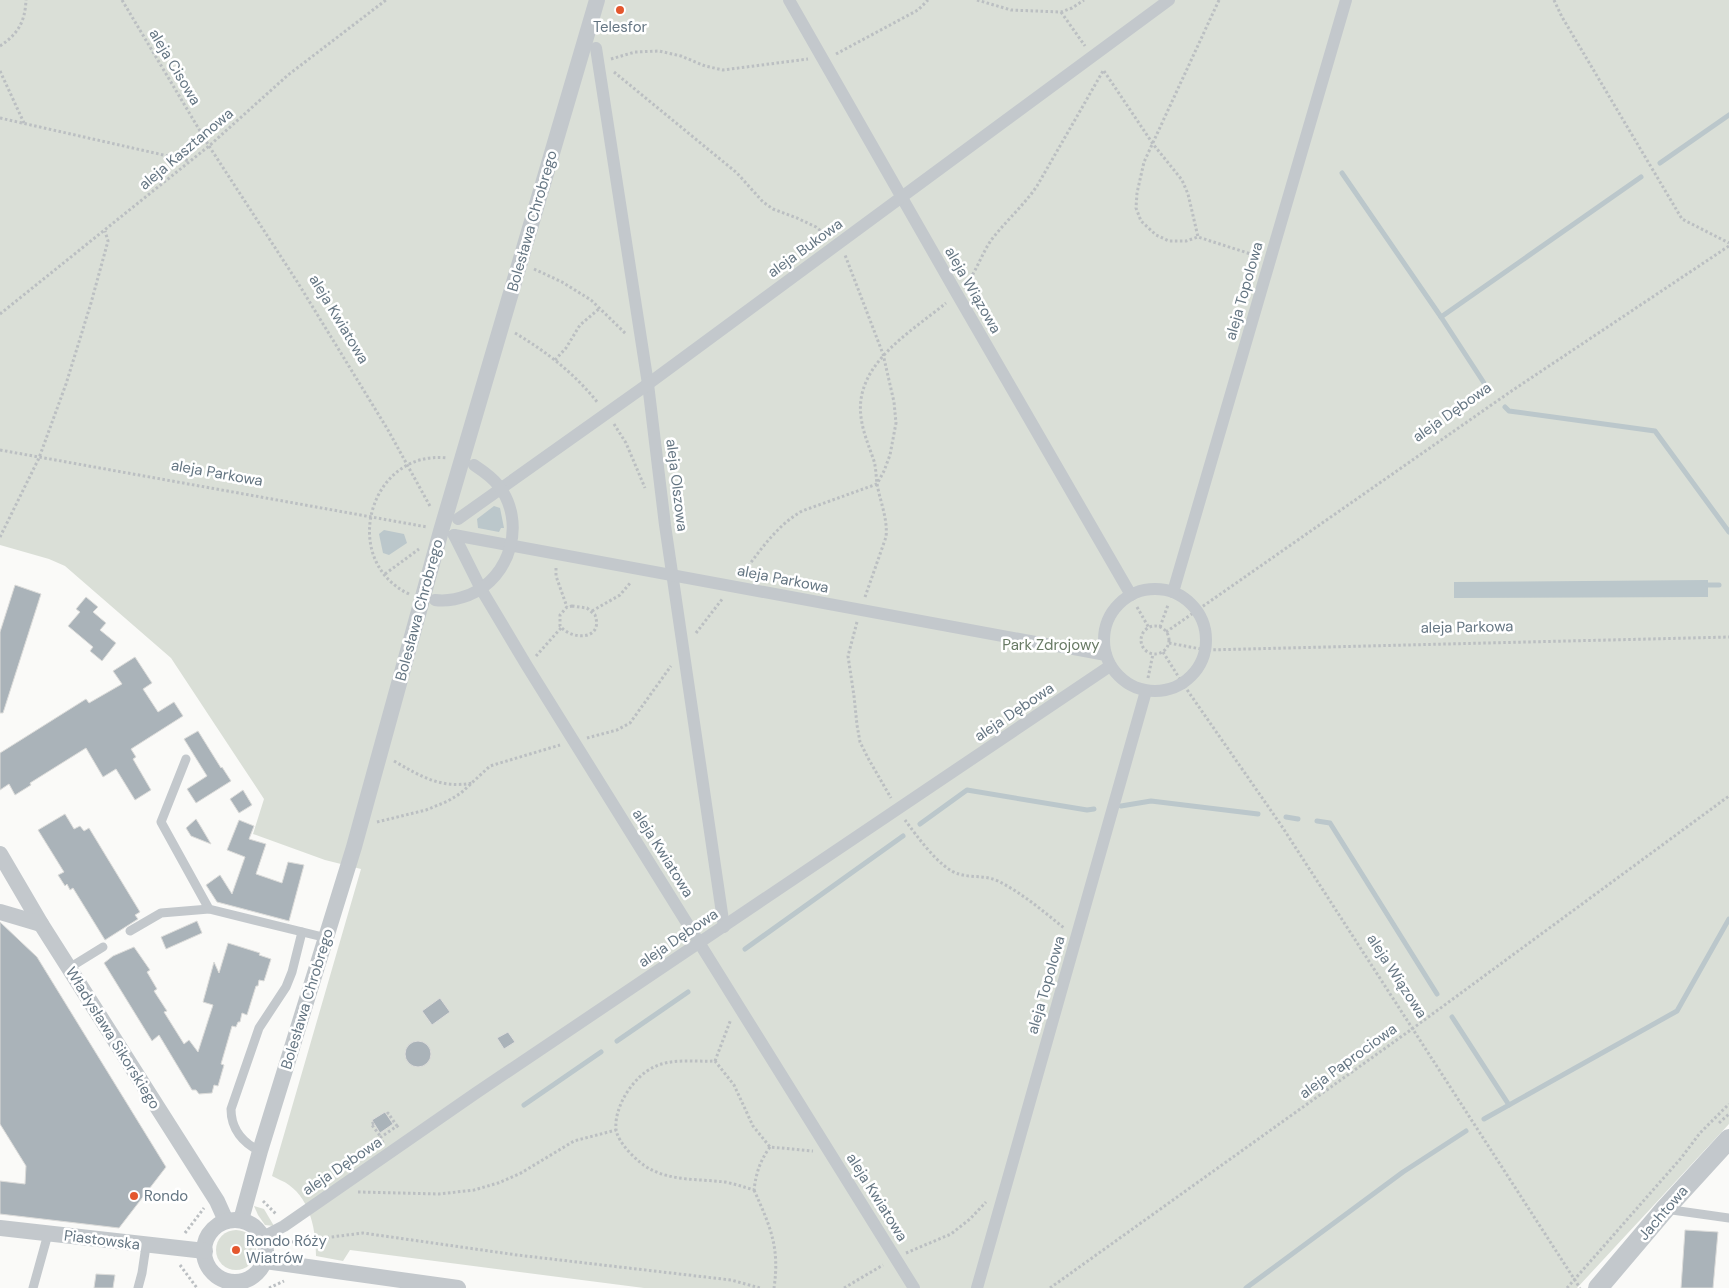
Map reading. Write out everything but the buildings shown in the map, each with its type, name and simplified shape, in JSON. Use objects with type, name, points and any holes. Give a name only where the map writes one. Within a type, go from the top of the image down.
[{"type":"street","name":"Bolesława Chrobrego","points":[[233,1221],[260,1151],[327,938],[441,531],[597,0]]},
{"type":"street","name":"aleja Wiązowa","points":[[789,0],[1131,595]]},
{"type":"street","name":"aleja Bukowa","points":[[458,519],[648,384],[1169,0]]},
{"type":"street","name":"aleja Topolowa","points":[[1173,592],[1346,0]]},
{"type":"street","name":"aleja Olszowa","points":[[596,48],[600,62],[648,384],[665,525],[724,927]]},
{"type":"street","points":[[435,600],[459,599],[481,589],[502,568],[510,552],[513,534],[512,516],[507,500],[487,474],[474,465]]},
{"type":"street","name":"aleja Parkowa","points":[[454,534],[860,610],[1108,661]]},
{"type":"street","name":"aleja Kwiatowa","points":[[454,534],[481,589],[527,666],[914,1288]]},
{"type":"street","points":[[1159,589],[1173,592],[1182,596],[1198,611],[1204,623],[1207,637],[1206,650],[1198,669],[1183,684],[1159,692],[1146,691],[1132,686],[1120,678],[1108,661],[1103,641],[1105,627],[1110,614],[1119,603],[1131,595],[1144,590],[1159,589]]},
{"type":"street","name":"aleja Dębowa","points":[[264,1237],[284,1226],[332,1191],[898,810],[1108,661]]},
{"type":"street","name":"aleja Topolowa","points":[[976,1288],[1146,691]]},
{"type":"street","name":"Władysława Sikorskiego","points":[[0,854],[41,924],[217,1201],[233,1221]]},
{"type":"street","points":[[0,912],[41,924]]},
{"type":"street","name":"Jachtowa","points":[[1598,1288],[1665,1209],[1729,1139]]},
{"type":"street","points":[[233,1221],[252,1225],[264,1237],[266,1247],[265,1261],[255,1275],[243,1281],[217,1283],[205,1257],[208,1236],[213,1229],[233,1221]]},
{"type":"street","name":"Piastowska","points":[[0,1228],[146,1246],[205,1251]]},
{"type":"street","points":[[265,1261],[458,1288]]},
{"type":"lane","points":[[186,760],[161,822],[209,908]]},
{"type":"lane","points":[[130,931],[161,913],[209,908],[327,938]]},
{"type":"lane","points":[[260,1151],[249,1146],[237,1132],[231,1118],[231,1109],[259,1028],[286,986],[292,972],[302,932]]},
{"type":"lane","points":[[69,968],[103,947]]},
{"type":"lane","points":[[1665,1209],[1729,1218]]},
{"type":"lane","points":[[33,1288],[48,1234]]},
{"type":"lane","points":[[138,1288],[146,1246]]},
{"type":"path","points":[[0,46],[13,37],[23,20],[26,0]]},
{"type":"path","name":"aleja Cisowa","points":[[122,0],[209,146]]},
{"type":"path","points":[[600,62],[635,52],[659,51],[723,70],[822,58],[834,55],[918,10],[928,0]]},
{"type":"path","points":[[977,0],[1011,10],[1061,12],[1072,8],[1084,0]]},
{"type":"path","points":[[1219,0],[1144,162],[1137,193],[1136,208],[1141,221],[1156,235],[1169,241],[1186,241],[1198,237],[1270,260]]},
{"type":"path","points":[[1554,0],[1562,17],[1682,219],[1729,244]]},
{"type":"path","name":"aleja Kasztanowa","points":[[0,314],[191,161],[288,75],[384,1]]},
{"type":"path","points":[[1061,12],[1091,56],[1104,71],[1152,144],[1182,180],[1188,194],[1198,237]]},
{"type":"path","points":[[370,824],[395,819],[448,801],[461,793],[490,766],[618,730],[630,724],[684,648],[776,531],[788,520],[802,512],[877,484],[890,455],[896,423],[894,402],[883,354],[846,257],[838,244],[816,227],[773,209],[737,173],[600,62]]},
{"type":"path","points":[[1076,938],[1031,901],[1007,885],[986,876],[958,874],[949,869],[923,844],[898,810],[860,742],[848,656],[860,610],[886,536],[887,528],[877,484],[875,463],[865,437],[861,415],[863,392],[867,380],[883,354],[969,282],[982,254],[1026,202],[1037,186],[1104,71]]},
{"type":"path","points":[[0,72],[24,123]]},
{"type":"path","points":[[0,118],[191,161]]},
{"type":"path","name":"aleja Kwiatowa","points":[[209,146],[298,283],[388,430],[433,512]]},
{"type":"path","points":[[0,537],[39,458],[66,384],[108,241],[106,231]]},
{"type":"path","name":"aleja Dębowa","points":[[1166,632],[1510,392],[1729,244]]},
{"type":"path","points":[[531,268],[562,282],[591,300],[642,351]]},
{"type":"path","points":[[555,360],[566,348],[580,325],[600,308]]},
{"type":"path","name":"aleja Parkowa","points":[[0,450],[429,528]]},
{"type":"path","points":[[410,594],[391,582],[380,568],[372,551],[369,534],[370,517],[375,501],[383,486],[394,474],[424,459],[449,458]]},
{"type":"path","points":[[385,574],[424,545]]},
{"type":"path","points":[[554,553],[556,576],[567,607]]},
{"type":"path","points":[[592,611],[620,595],[643,569]]},
{"type":"path","points":[[1160,628],[1173,592]]},
{"type":"path","points":[[1131,595],[1149,628]]},
{"type":"path","points":[[572,606],[592,611],[595,615],[597,626],[590,635],[584,637],[568,634],[562,628],[559,621],[560,615],[567,607],[572,606]]},
{"type":"path","points":[[527,666],[562,628]]},
{"type":"path","points":[[1149,628],[1160,628],[1166,632],[1169,643],[1163,652],[1154,654],[1146,650],[1142,643],[1143,634],[1149,628]]},
{"type":"path","name":"aleja Parkowa","points":[[1169,643],[1206,650],[1729,637]]},
{"type":"path","name":"aleja Wiązowa","points":[[1163,652],[1183,684],[1282,825],[1580,1288]]},
{"type":"path","points":[[1146,691],[1154,654]]},
{"type":"path","points":[[389,758],[412,771],[446,785],[458,786],[472,783]]},
{"type":"path","name":"aleja Paprociowa","points":[[1050,1288],[1412,1029],[1729,796]]},
{"type":"path","points":[[715,1061],[730,1021],[739,1004]]},
{"type":"path","points":[[715,1061],[668,1063],[656,1066],[644,1073],[626,1093],[618,1116],[616,1130],[620,1139],[637,1161],[658,1173],[669,1176],[726,1182],[754,1190]]},
{"type":"path","points":[[715,1061],[734,1086],[753,1126],[770,1147],[830,1152]]},
{"type":"path","points":[[1567,1288],[1682,1157],[1700,1133],[1729,1104]]},
{"type":"path","points":[[386,1114],[388,1113],[397,1126]]},
{"type":"path","points":[[374,1123],[371,1124],[381,1137]]},
{"type":"path","points":[[332,1191],[438,1194],[474,1190],[498,1183],[521,1173],[574,1141],[616,1130]]},
{"type":"path","points":[[770,1147],[758,1166],[754,1190],[768,1220],[775,1245],[776,1276],[774,1288]]},
{"type":"path","points":[[844,1288],[895,1258],[951,1234],[970,1219],[990,1198]]},
{"type":"path","points":[[292,1242],[363,1233],[527,1256],[731,1280],[760,1288]]},
{"type":"green space","name":"Park Zdrojowy","points":[[0,0],[1729,0],[1729,1124],[1577,1288],[644,1288],[350,1250],[343,1261],[316,1256],[315,1237],[307,1208],[302,1199],[289,1185],[272,1176],[361,869],[325,860],[253,834],[264,799],[171,658],[65,566],[49,559],[0,545]]},
{"type":"green space","points":[[254,1206],[264,1209],[274,1226],[265,1225]]},
{"type":"green space","points":[[240,1230],[247,1233],[253,1239],[256,1250],[255,1258],[247,1267],[240,1270],[232,1270],[225,1267],[217,1258],[216,1246],[219,1239],[228,1231]]},
{"type":"shaded area","points":[[494,506],[500,508],[504,528],[501,528],[499,532],[478,528],[477,519]]},
{"type":"shaded area","points":[[384,530],[404,534],[407,543],[389,555],[383,553],[379,534]]},
{"type":"shaded area","points":[[1708,580],[1708,597],[1454,598],[1454,582]]},
{"type":"waterway","points":[[1660,163],[1729,115]]},
{"type":"waterway","points":[[1342,173],[1441,317]]},
{"type":"waterway","points":[[1486,386],[1441,317],[1641,177]]},
{"type":"waterway","points":[[1505,407],[1509,411],[1655,431],[1729,532]]},
{"type":"waterway","points":[[1708,585],[1719,585]]},
{"type":"waterway","points":[[920,824],[967,790],[1087,810],[1094,809]]},
{"type":"waterway","points":[[1121,806],[1151,801],[1258,814]]},
{"type":"waterway","points":[[1286,817],[1298,819]]},
{"type":"waterway","points":[[1317,821],[1330,823],[1437,994]]},
{"type":"waterway","points":[[745,949],[903,836]]},
{"type":"waterway","points":[[1484,1119],[1677,1011],[1729,919]]},
{"type":"waterway","points":[[617,1041],[688,992]]},
{"type":"waterway","points":[[1452,1017],[1509,1105]]},
{"type":"waterway","points":[[524,1105],[601,1052]]},
{"type":"waterway","points":[[1246,1288],[1403,1172],[1466,1131]]},
{"type":"place","name":"Telesfor","points":[[620,10]]},
{"type":"place","name":"Rondo","points":[[134,1196]]},
{"type":"place","name":"Rondo Róży Wiatrów","points":[[236,1250]]}]
